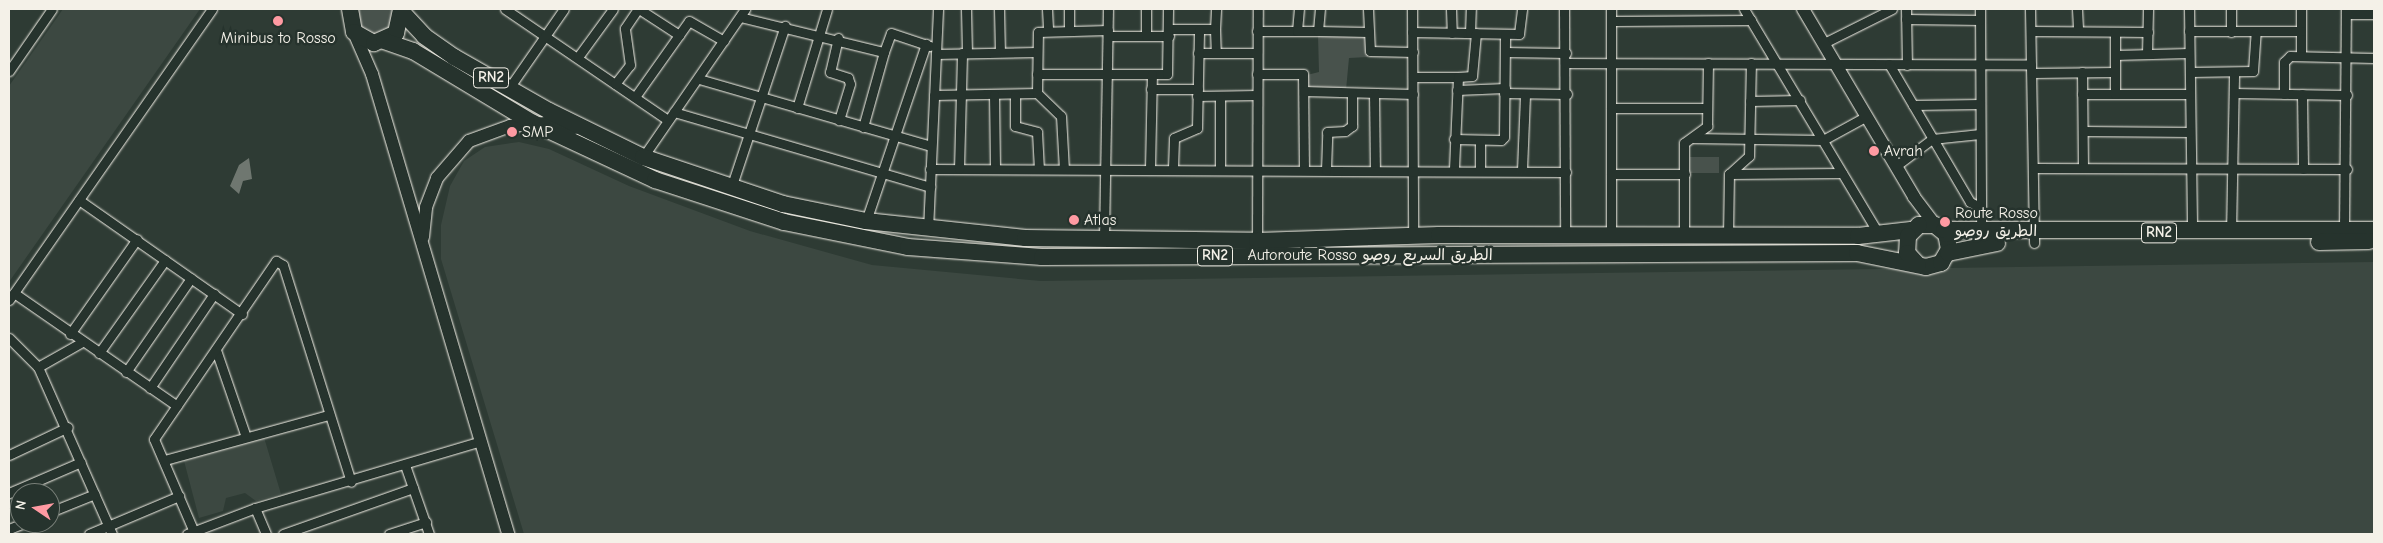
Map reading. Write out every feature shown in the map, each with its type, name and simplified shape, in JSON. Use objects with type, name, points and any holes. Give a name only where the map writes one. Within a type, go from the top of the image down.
[{"type":"highway","points":[[337,9],[351,20]]},
{"type":"highway","points":[[383,42],[398,30],[402,10]]},
{"type":"highway","name":"Autoroute Rosso الطريق السريع روصو","points":[[402,10],[434,44],[589,132],[643,156],[731,188],[814,212],[928,230],[1024,238],[1104,237],[1257,240],[1413,237],[1879,235],[1915,228]]},
{"type":"highway","name":"Autoroute Rosso الطريق السريع روصو","points":[[351,20],[365,40],[383,42],[412,51],[534,123],[635,172],[738,209],[839,236],[948,252],[1042,257],[1857,253],[1918,265]]},
{"type":"highway","points":[[1915,228],[1940,228],[1948,253],[1934,266],[1918,265],[1906,249],[1915,228]]},
{"type":"highway","name":"RN2","points":[[1940,228],[1980,234],[2034,238],[2374,241]]},
{"type":"highway","name":"RN2","points":[[1948,253],[1986,243],[2034,238],[2374,230]]},
{"type":"main road","points":[[1803,9],[1914,197],[1940,228]]},
{"type":"main road","points":[[351,20],[372,74],[508,534]]},
{"type":"main road","points":[[372,74],[373,55],[383,42]]},
{"type":"main road","points":[[423,246],[431,191],[453,154],[482,133],[534,123],[589,132]]},
{"type":"main road","points":[[1914,197],[1915,228]]},
{"type":"street","points":[[9,71],[52,9]]},
{"type":"street","points":[[177,406],[11,296],[212,9]]},
{"type":"street","points":[[506,9],[668,120]]},
{"type":"street","points":[[510,88],[564,9]]},
{"type":"street","points":[[578,57],[613,9]]},
{"type":"street","points":[[615,84],[630,65],[625,28],[639,9],[679,35]]},
{"type":"street","points":[[797,108],[827,9]]},
{"type":"street","points":[[928,230],[938,9]]},
{"type":"street","points":[[959,169],[966,9]]},
{"type":"street","points":[[999,9],[1000,52]]},
{"type":"street","points":[[1047,9],[1048,31]]},
{"type":"street","points":[[1069,9],[1069,31]]},
{"type":"street","points":[[1104,237],[1108,9]]},
{"type":"street","points":[[1146,9],[1146,36]]},
{"type":"street","points":[[1038,74],[1107,72],[1167,74],[1169,69],[1168,9]]},
{"type":"street","points":[[1216,9],[1216,52]]},
{"type":"street","points":[[1257,240],[1258,9]]},
{"type":"street","points":[[1297,31],[1299,9]]},
{"type":"street","points":[[1318,31],[1320,9]]},
{"type":"street","points":[[1368,9],[1370,51],[1412,52]]},
{"type":"street","points":[[1412,9],[1413,237]]},
{"type":"street","points":[[1451,9],[1452,33]]},
{"type":"street","points":[[1471,9],[1473,33],[1472,89]]},
{"type":"street","points":[[1412,32],[1505,34],[1522,32],[1522,9]]},
{"type":"street","points":[[1564,9],[1566,58],[1564,236]]},
{"type":"street","points":[[1611,9],[1611,236]]},
{"type":"street","points":[[1744,9],[1879,235]]},
{"type":"street","points":[[1824,43],[1891,9]]},
{"type":"street","points":[[1906,9],[1907,65]]},
{"type":"street","points":[[1980,9],[1980,234]]},
{"type":"street","points":[[2030,9],[2034,238]]},
{"type":"street","points":[[2078,9],[2078,31]]},
{"type":"street","points":[[2147,54],[2148,9]]},
{"type":"street","points":[[2189,9],[2192,234]]},
{"type":"street","points":[[2231,9],[2231,32]]},
{"type":"street","points":[[2301,9],[2301,56]]},
{"type":"street","points":[[2344,230],[2346,11],[2374,14]]},
{"type":"street","points":[[643,156],[699,78],[742,13],[884,52]]},
{"type":"street","points":[[1906,19],[1980,20]]},
{"type":"street","points":[[635,97],[691,20],[724,40]]},
{"type":"street","points":[[1611,21],[1751,20]]},
{"type":"street","points":[[731,188],[763,98],[785,26]]},
{"type":"street","points":[[1064,169],[1061,116],[1037,93],[1036,34],[1048,31],[1069,31],[1146,36],[1215,29]]},
{"type":"street","points":[[1173,168],[1174,138],[1197,128],[1198,30]]},
{"type":"street","points":[[1257,31],[1368,32]]},
{"type":"street","points":[[2031,31],[2148,32]]},
{"type":"street","points":[[2189,31],[2301,31]]},
{"type":"street","points":[[2115,32],[2115,94]]},
{"type":"street","points":[[2190,72],[2253,71],[2256,66],[2256,32]]},
{"type":"street","points":[[863,127],[891,33],[926,44],[936,51],[964,53],[1036,52]]},
{"type":"street","points":[[1454,139],[1480,140],[1504,137],[1505,34]]},
{"type":"street","points":[[838,38],[830,72],[850,80],[839,120]]},
{"type":"street","points":[[866,221],[926,44]]},
{"type":"street","points":[[1198,52],[1257,53]]},
{"type":"street","points":[[1505,52],[1611,63],[1836,62],[1907,65],[1980,65],[2082,72],[2115,72]]},
{"type":"street","points":[[2115,54],[2189,53]]},
{"type":"street","points":[[2284,94],[2284,62],[2290,56],[2374,58]]},
{"type":"street","points":[[1684,236],[1684,143],[1705,129],[1708,63]]},
{"type":"street","points":[[1729,174],[1748,160],[1751,63]]},
{"type":"street","points":[[1889,64],[1970,202],[1980,207]]},
{"type":"street","points":[[2082,72],[2083,168]]},
{"type":"street","points":[[2231,233],[2234,72]]},
{"type":"street","points":[[1150,168],[1152,74]]},
{"type":"street","points":[[1257,74],[1303,74],[1304,169]]},
{"type":"street","points":[[1413,77],[1472,76]]},
{"type":"street","points":[[1454,170],[1458,77]]},
{"type":"street","points":[[699,78],[895,137],[932,146]]},
{"type":"street","points":[[1151,89],[1220,96],[1257,95]]},
{"type":"street","points":[[1457,90],[1472,89],[1525,94],[1566,94]]},
{"type":"street","points":[[1304,91],[1413,94]]},
{"type":"street","points":[[1326,170],[1327,132],[1346,131],[1352,126],[1352,92]]},
{"type":"street","points":[[934,95],[1015,96],[1037,93]]},
{"type":"street","points":[[1374,93],[1375,171]]},
{"type":"street","points":[[2234,93],[2346,96]]},
{"type":"street","points":[[1522,170],[1525,94]]},
{"type":"street","points":[[2082,94],[2190,94]]},
{"type":"street","points":[[2302,94],[2303,169]]},
{"type":"street","points":[[994,95],[995,169]]},
{"type":"street","points":[[1015,96],[1015,126],[1037,132],[1039,169]]},
{"type":"street","points":[[1220,96],[1220,168]]},
{"type":"street","points":[[1750,101],[1800,100]]},
{"type":"street","points":[[1913,105],[1980,104]]},
{"type":"street","points":[[1611,108],[1707,108]]},
{"type":"street","points":[[674,112],[882,175],[930,187]]},
{"type":"street","points":[[1689,138],[1823,140],[1867,116]]},
{"type":"street","points":[[2083,132],[2190,132]]},
{"type":"street","points":[[1896,166],[1932,138],[1980,134]]},
{"type":"street","points":[[1480,140],[1480,170]]},
{"type":"street","points":[[930,169],[1257,168],[1566,172]]},
{"type":"street","points":[[2034,168],[2346,169]]},
{"type":"street","points":[[1729,174],[1842,173]]},
{"type":"street","points":[[1611,174],[1685,174]]},
{"type":"street","points":[[1728,236],[1729,174]]},
{"type":"street","points":[[79,200],[242,314]]},
{"type":"street","points":[[70,334],[137,239]]},
{"type":"street","points":[[99,353],[165,260]]},
{"type":"street","points":[[350,482],[280,262],[272,264],[242,314],[154,439],[165,460],[191,533],[255,508],[350,482],[481,441]]},
{"type":"street","points":[[126,372],[191,278]]},
{"type":"street","points":[[150,388],[214,294]]},
{"type":"street","points":[[9,338],[38,367],[68,427],[110,530]]},
{"type":"street","points":[[38,367],[82,342]]},
{"type":"street","points":[[216,350],[246,437]]},
{"type":"street","points":[[165,460],[328,415]]},
{"type":"street","points":[[9,455],[68,427]]},
{"type":"street","points":[[26,483],[82,462]]},
{"type":"street","points":[[405,465],[429,534]]},
{"type":"street","points":[[283,534],[413,488]]},
{"type":"street","points":[[60,508],[94,494]]},
{"type":"street","points":[[90,534],[110,530],[179,496]]},
{"type":"street","points":[[255,508],[266,534]]},
{"type":"street","points":[[389,534],[426,522]]},
{"type":"shaded area","points":[[63,9],[200,9],[9,282],[9,86]]},
{"type":"shaded area","points":[[355,9],[396,9],[397,24],[366,38]]},
{"type":"shaded area","points":[[1910,9],[1977,9],[1977,15],[1910,17]]},
{"type":"shaded area","points":[[1318,35],[1364,35],[1368,57],[1349,58],[1346,90],[1307,88],[1307,75],[1319,72]]},
{"type":"shaded area","points":[[519,142],[549,149],[629,186],[750,231],[872,265],[1041,281],[2374,262],[2374,534],[524,534],[441,259],[441,225],[450,186],[464,161],[485,147]]},
{"type":"shaded area","points":[[1690,157],[1719,157],[1719,173],[1690,173]]},
{"type":"shaded area","points":[[249,158],[252,179],[243,181],[239,194],[230,186],[239,165]]},
{"type":"shaded area","points":[[263,434],[281,494],[256,501],[245,493],[226,498],[223,511],[199,518],[183,457]]},
{"type":"place","name":"Minibus to Rosso","points":[[278,21]]},
{"type":"place","name":"SMP","points":[[512,132]]},
{"type":"place","name":"Avrah","points":[[1874,151]]},
{"type":"place","name":"Atlas","points":[[1074,220]]},
{"type":"place","name":"Route Rosso الطريق روصو","points":[[1945,222]]}]
